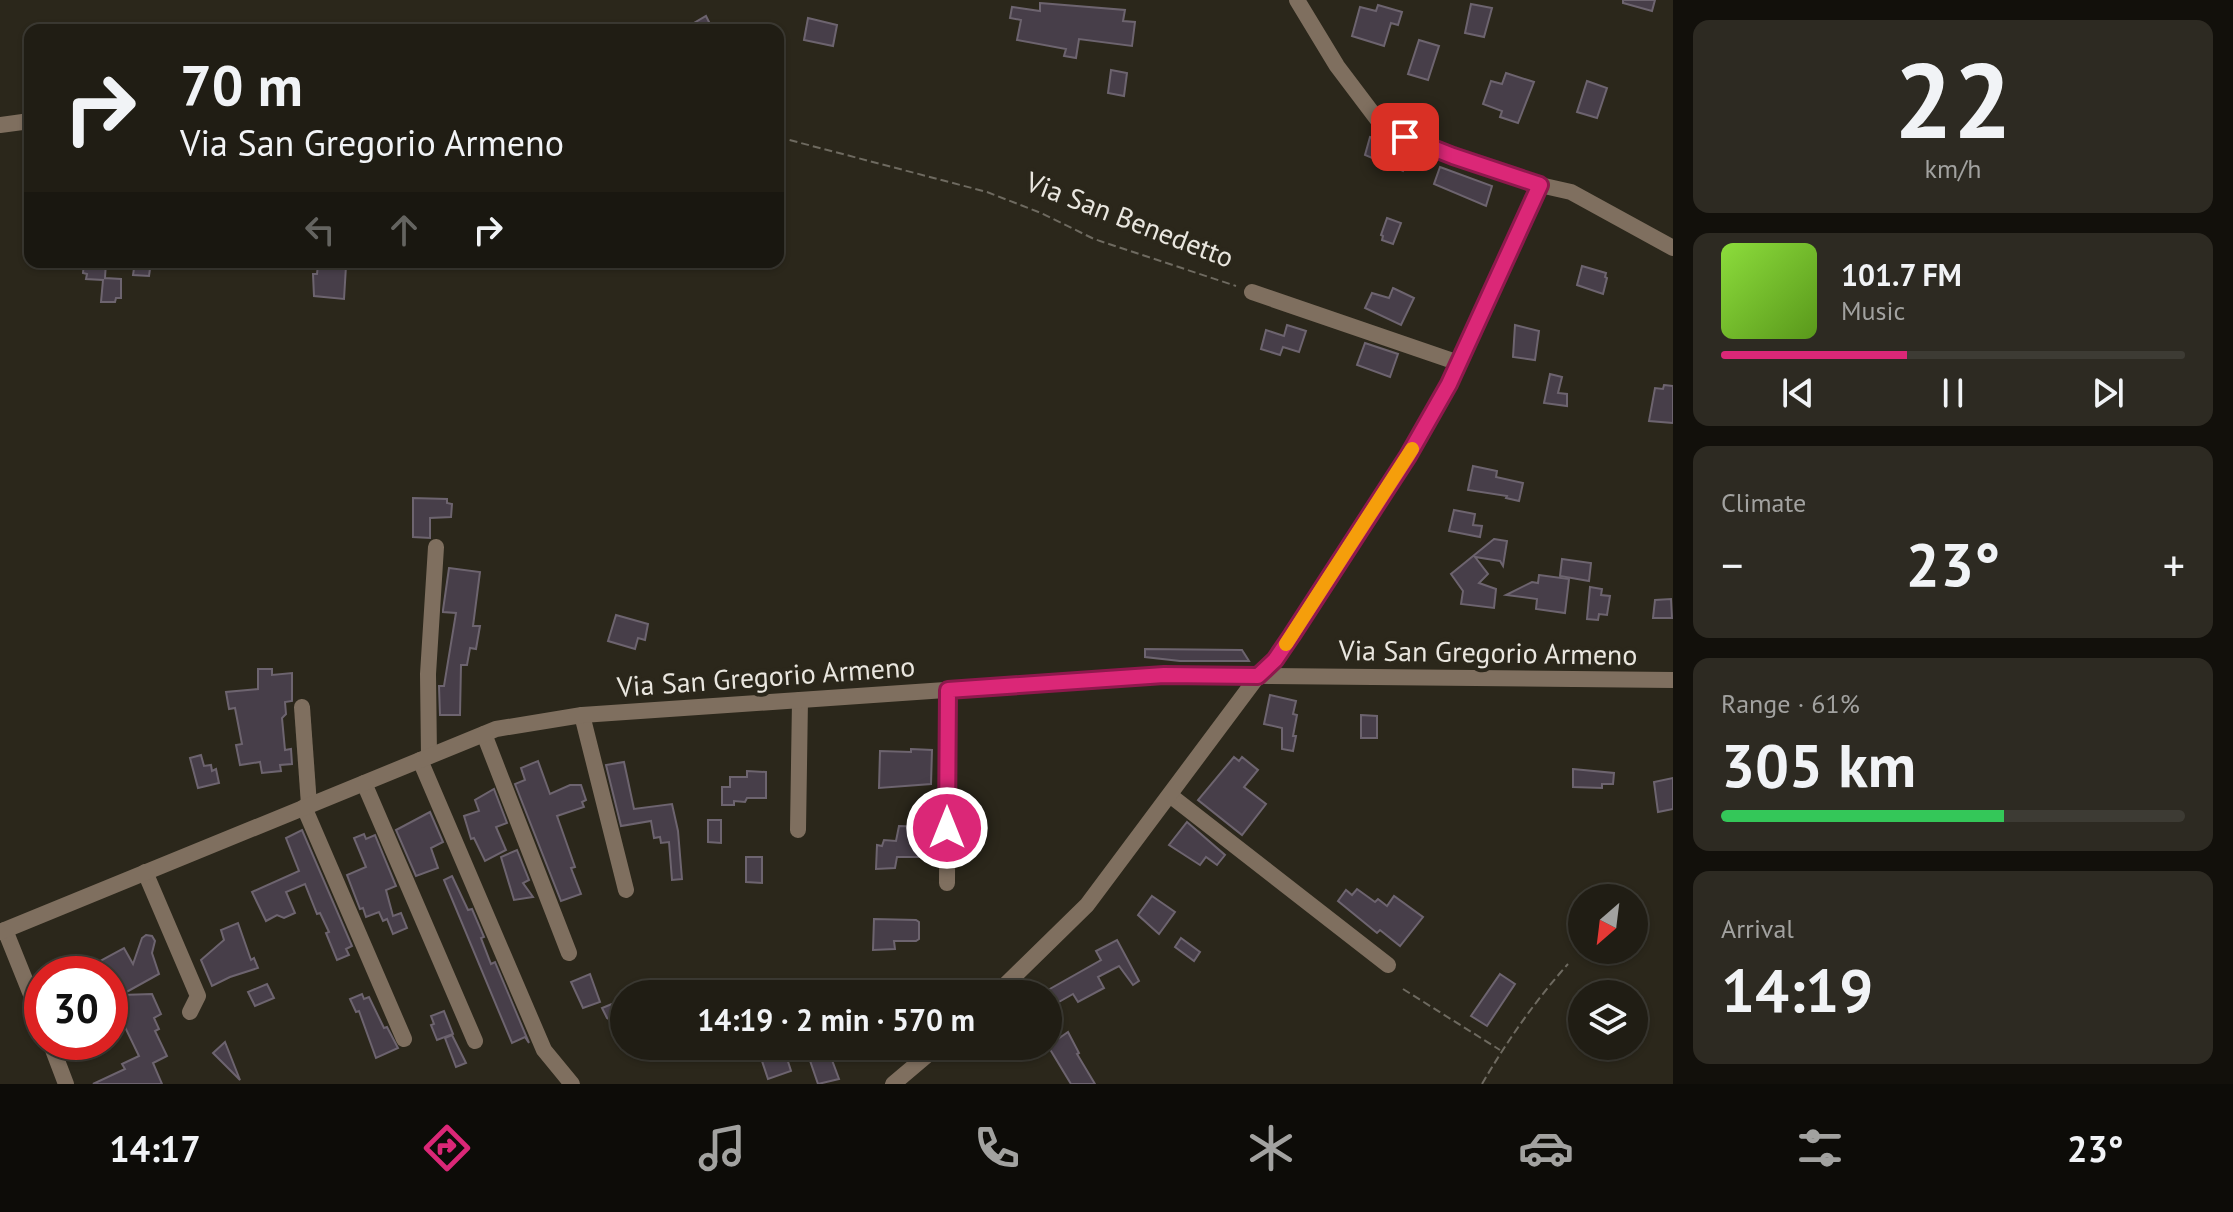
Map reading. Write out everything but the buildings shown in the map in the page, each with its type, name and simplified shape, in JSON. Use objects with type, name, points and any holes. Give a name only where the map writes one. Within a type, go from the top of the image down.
[{"type":"street","points":[[1297,0],[1337,66],[1377,119],[1405,137],[1453,156],[1571,192],[1673,248]]},
{"type":"street","points":[[0,125],[24,122]]},
{"type":"street","points":[[1010,980],[1087,905],[1258,676],[1275,660],[1400,469],[1459,363],[1540,185]]},
{"type":"street","name":"Via San Benedetto","points":[[1252,292],[1459,363]]},
{"type":"street","points":[[436,547],[425,758],[544,1050],[572,1084]]},
{"type":"street","name":"Via San Gregorio Armeno","points":[[3,931],[515,724],[582,715],[1164,675],[1673,680]]},
{"type":"street","points":[[947,883],[948,690]]},
{"type":"street","points":[[798,830],[800,700]]},
{"type":"street","points":[[302,707],[307,806],[404,1039]]},
{"type":"street","points":[[582,715],[626,890]]},
{"type":"street","points":[[484,734],[569,953]]},
{"type":"street","points":[[364,783],[475,1041]]},
{"type":"street","points":[[1171,796],[1388,965]]},
{"type":"street","points":[[145,872],[198,996],[190,1012]]},
{"type":"street","points":[[3,931],[24,980]]},
{"type":"street","points":[[57,1060],[66,1084]]},
{"type":"street","points":[[893,1084],[921,1060]]},
{"type":"path","name":"Via San Benedetto","points":[[784,139],[987,192],[1041,213],[1094,239],[1252,292]]},
{"type":"path","points":[[1482,1084],[1501,1050],[1541,994],[1568,964]]},
{"type":"path","points":[[1403,989],[1501,1050]]},
{"type":"slow traffic","points":[[1286,644],[1412,449]]},
{"type":"route","points":[[947,828],[948,690],[1164,675],[1258,676],[1275,660],[1292,635],[1408,456],[1449,384],[1540,185],[1405,137]]}]
